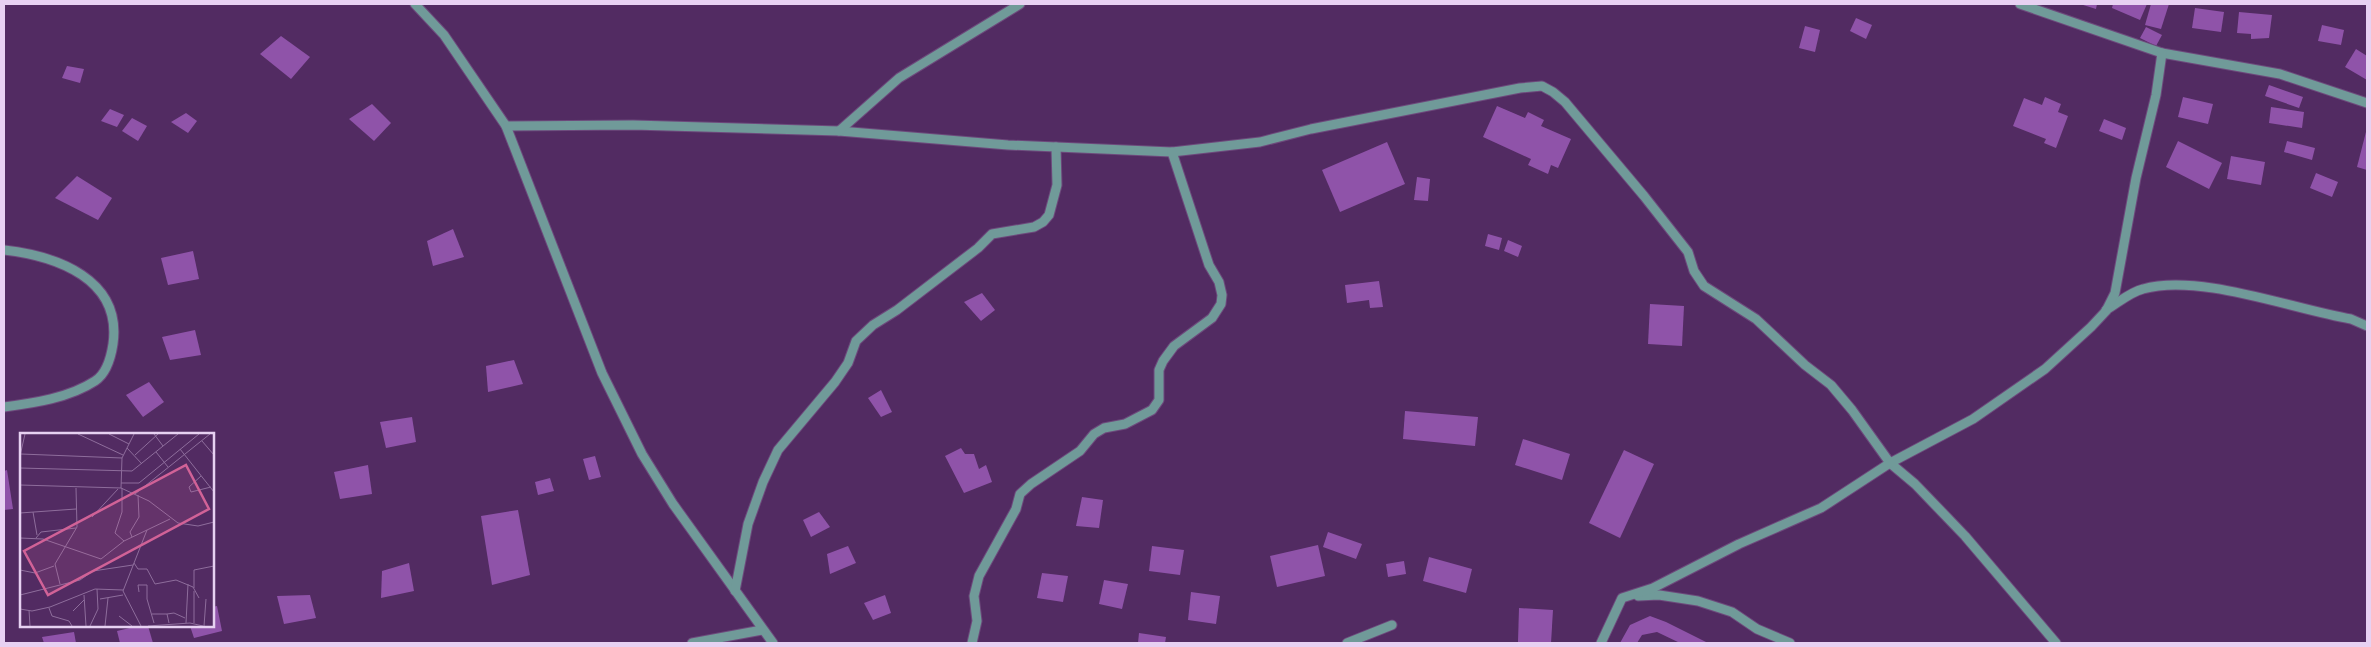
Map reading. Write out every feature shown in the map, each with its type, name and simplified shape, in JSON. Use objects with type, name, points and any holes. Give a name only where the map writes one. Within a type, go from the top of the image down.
[{"type":"street","points":[[415,4],[444,35],[506,126],[569,291],[614,398],[642,454],[662,487],[734,591],[773,643]]},
{"type":"street","points":[[839,131],[899,78],[1020,4]]},
{"type":"street","points":[[2020,4],[2162,53],[2280,74],[2367,103]]},
{"type":"street","points":[[1601,643],[1622,598],[1653,588],[1739,544],[1821,508],[1890,463],[1973,419],[2045,369],[2091,327],[2106,310],[2115,293],[2136,178],[2156,95],[2162,53]]},
{"type":"street","points":[[506,126],[633,125],[839,131],[1056,147],[1172,152],[1260,142],[1311,129],[1473,97],[1542,86],[1554,92],[1565,102],[1644,196],[1688,252],[1694,271],[1704,286],[1756,319],[1805,365],[1831,385],[1852,410],[1890,463],[1915,484],[1965,536],[2056,643]]},
{"type":"street","points":[[734,591],[748,524],[763,482],[778,450],[835,382],[848,363],[856,341],[872,325],[897,310],[978,248],[992,234],[1034,227],[1044,222],[1049,215],[1057,185],[1056,147]]},
{"type":"street","points":[[972,643],[977,622],[974,596],[980,576],[1016,509],[1020,494],[1031,484],[1080,451],[1094,434],[1104,428],[1125,424],[1152,410],[1158,400],[1159,370],[1163,360],[1174,346],[1212,318],[1221,304],[1220,282],[1209,265],[1172,152]]},
{"type":"street","points":[[4,250],[74,268],[87,278],[99,288],[109,306],[114,336],[111,359],[97,380],[68,393],[29,404],[4,407]]},
{"type":"street","points":[[2106,310],[2141,289],[2168,284],[2197,286],[2233,293],[2351,319],[2367,326]]},
{"type":"street","points":[[1622,598],[1658,595],[1698,601],[1732,612],[1757,629],[1790,643]]},
{"type":"street","points":[[1347,643],[1392,625]]},
{"type":"street","points":[[692,643],[762,630]]},
{"type":"building","points":[[2080,4],[2097,4],[2096,9]]},
{"type":"building","points":[[2113,4],[2147,4],[2140,20],[2112,8]]},
{"type":"building","points":[[2151,4],[2169,4],[2161,29],[2145,25]]},
{"type":"building","points":[[2195,8],[2224,12],[2221,32],[2192,28]]},
{"type":"building","points":[[2239,12],[2272,15],[2269,38],[2251,39],[2251,34],[2237,33]]},
{"type":"building","points":[[1856,18],[1872,25],[1866,39],[1850,31]]},
{"type":"building","points":[[2322,25],[2344,30],[2341,45],[2318,41]]},
{"type":"building","points":[[1805,26],[1820,30],[1815,52],[1799,48]]},
{"type":"building","points":[[2146,27],[2162,35],[2156,46],[2140,38]]},
{"type":"building","points":[[281,36],[310,57],[291,79],[260,54]]},
{"type":"building","points":[[2356,49],[2367,56],[2367,80],[2345,67]]},
{"type":"building","points":[[67,66],[84,69],[80,83],[62,78]]},
{"type":"building","points":[[2269,85],[2303,97],[2299,108],[2265,96]]},
{"type":"building","points":[[2045,97],[2061,104],[2058,112],[2068,116],[2056,148],[2044,143],[2046,139],[2013,126],[2024,98],[2042,105]]},
{"type":"building","points":[[2183,97],[2213,104],[2208,124],[2178,117]]},
{"type":"building","points":[[372,104],[391,123],[374,141],[349,119]]},
{"type":"building","points":[[1497,106],[1525,118],[1528,112],[1544,120],[1541,126],[1571,139],[1558,168],[1551,165],[1548,174],[1528,165],[1531,159],[1483,137]]},
{"type":"building","points":[[2271,107],[2304,112],[2302,128],[2269,123]]},
{"type":"building","points":[[110,109],[124,115],[117,127],[101,121]]},
{"type":"building","points":[[186,113],[197,121],[188,133],[171,122]]},
{"type":"building","points":[[132,118],[147,126],[138,141],[122,131]]},
{"type":"building","points":[[2104,119],[2126,128],[2122,140],[2099,131]]},
{"type":"building","points":[[2367,128],[2367,170],[2357,167]]},
{"type":"building","points":[[2178,141],[2222,163],[2209,189],[2166,167]]},
{"type":"building","points":[[2287,141],[2315,148],[2312,160],[2284,152]]},
{"type":"building","points":[[1387,142],[1405,184],[1340,212],[1322,170]]},
{"type":"building","points":[[2231,156],[2265,162],[2261,185],[2227,179]]},
{"type":"building","points":[[2316,173],[2338,182],[2332,197],[2310,188]]},
{"type":"building","points":[[77,176],[112,198],[98,220],[55,198]]},
{"type":"building","points":[[1417,177],[1430,179],[1428,201],[1414,200]]},
{"type":"building","points":[[453,229],[464,257],[433,266],[427,241]]},
{"type":"building","points":[[1488,234],[1502,238],[1499,250],[1485,246]]},
{"type":"building","points":[[1508,240],[1522,246],[1518,257],[1504,251]]},
{"type":"building","points":[[193,251],[199,279],[168,285],[161,258]]},
{"type":"building","points":[[1379,281],[1383,307],[1370,308],[1369,300],[1347,303],[1345,285]]},
{"type":"building","points":[[982,293],[995,310],[981,321],[964,302]]},
{"type":"building","points":[[1650,304],[1684,306],[1682,346],[1648,344]]},
{"type":"building","points":[[195,330],[201,355],[170,360],[162,337]]},
{"type":"building","points":[[514,360],[523,384],[488,392],[486,366]]},
{"type":"building","points":[[149,382],[164,402],[143,417],[126,395]]},
{"type":"building","points":[[881,390],[892,412],[881,417],[868,398]]},
{"type":"building","points":[[1405,411],[1478,417],[1475,446],[1403,439]]},
{"type":"building","points":[[412,417],[416,442],[386,448],[380,422]]},
{"type":"building","points":[[1523,439],[1570,454],[1562,480],[1515,465]]},
{"type":"building","points":[[961,448],[965,454],[974,454],[979,469],[986,465],[992,482],[964,493],[945,456]]},
{"type":"building","points":[[1624,450],[1654,464],[1620,538],[1589,523]]},
{"type":"building","points":[[595,456],[601,477],[589,480],[583,459]]},
{"type":"building","points":[[368,465],[372,494],[340,499],[334,472]]},
{"type":"building","points":[[7,470],[13,509],[4,510],[4,471]]},
{"type":"building","points":[[550,478],[554,491],[538,495],[535,482]]},
{"type":"building","points":[[1082,497],[1103,500],[1099,528],[1076,526]]},
{"type":"building","points":[[518,510],[530,575],[492,585],[481,516]]},
{"type":"building","points":[[819,512],[830,527],[811,537],[803,520]]},
{"type":"building","points":[[1328,532],[1362,544],[1356,559],[1323,547]]},
{"type":"building","points":[[1318,545],[1325,576],[1277,587],[1270,556]]},
{"type":"building","points":[[848,546],[856,563],[830,574],[827,554]]},
{"type":"building","points":[[1152,546],[1184,550],[1180,575],[1149,571]]},
{"type":"building","points":[[1429,557],[1472,569],[1466,593],[1423,581]]},
{"type":"building","points":[[1404,561],[1406,574],[1388,577],[1386,564]]},
{"type":"building","points":[[409,563],[414,591],[381,598],[382,571]]},
{"type":"building","points":[[1042,573],[1068,576],[1063,602],[1037,598]]},
{"type":"building","points":[[1104,580],[1128,584],[1122,609],[1099,604]]},
{"type":"building","points":[[1191,592],[1220,596],[1216,624],[1188,620]]},
{"type":"building","points":[[310,595],[316,618],[284,624],[277,596]]},
{"type":"building","points":[[885,595],[891,613],[873,620],[864,603]]},
{"type":"building","points":[[217,606],[222,631],[194,638],[190,627],[214,627],[214,607]]},
{"type":"building","points":[[1519,608],[1553,610],[1551,643],[1518,642]]},
{"type":"building","points":[[1650,616],[1708,643],[1680,643],[1657,632],[1642,635],[1637,643],[1620,643],[1630,625]]},
{"type":"building","points":[[134,627],[148,627],[153,643],[120,643],[117,631]]},
{"type":"building","points":[[74,632],[76,643],[44,643],[42,637]]},
{"type":"building","points":[[1139,633],[1166,637],[1165,643],[1138,643]]}]
